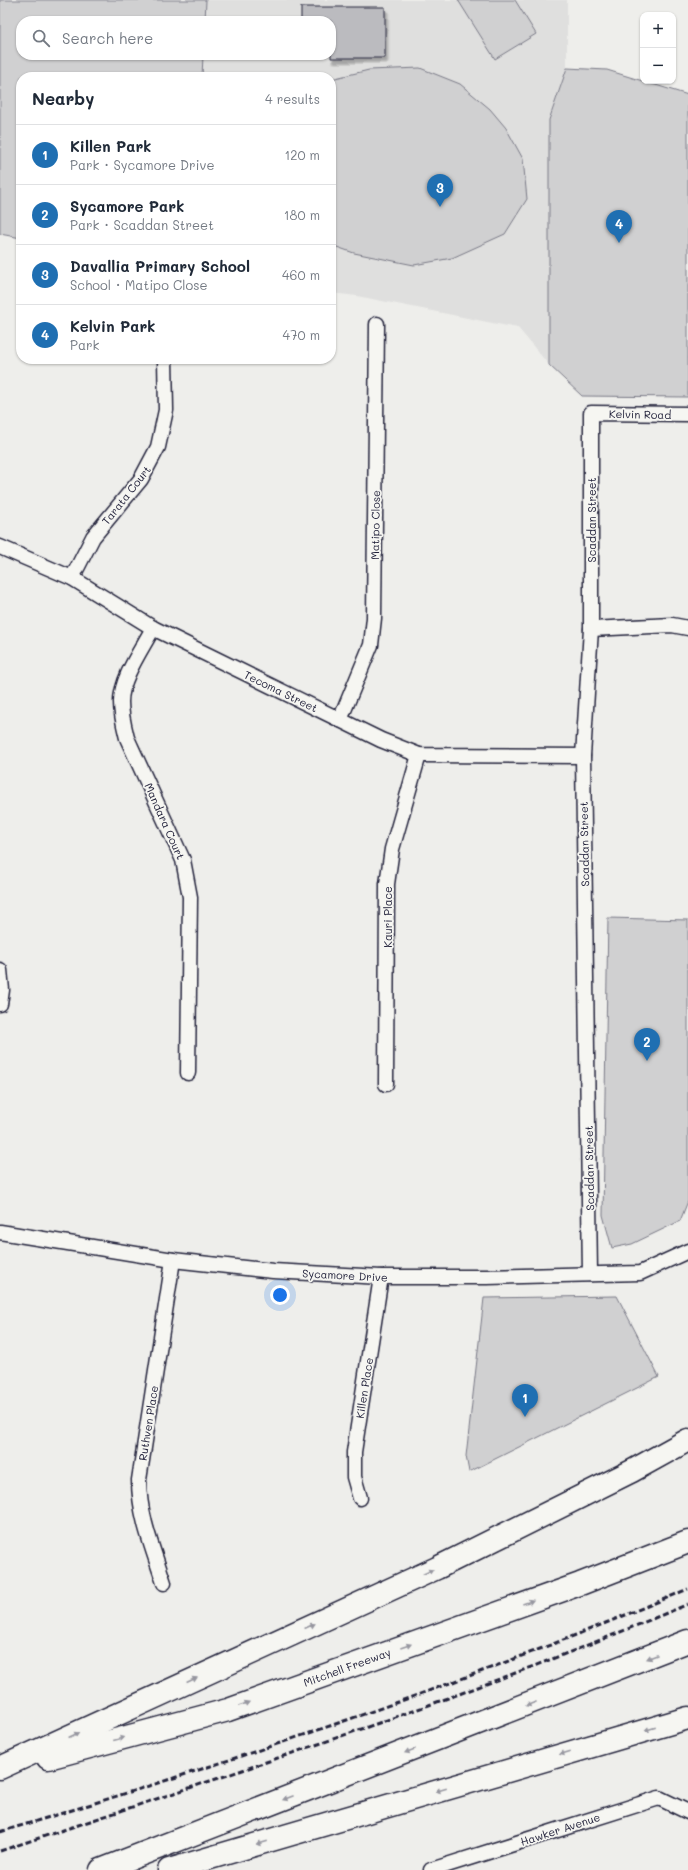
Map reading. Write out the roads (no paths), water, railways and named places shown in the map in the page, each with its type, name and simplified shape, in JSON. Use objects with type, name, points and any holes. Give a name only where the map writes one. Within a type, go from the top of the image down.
[{"type":"highway","points":[[0,1769],[437,1568],[632,1471],[688,1440]]},
{"type":"highway","name":"Mitchell Freeway","points":[[0,1769],[228,1710],[580,1584],[688,1542]]},
{"type":"highway","points":[[101,1870],[670,1650],[688,1641]]},
{"type":"highway","points":[[169,1870],[688,1718]]},
{"type":"street","name":"Matipo Close","points":[[340,720],[371,644],[374,618],[377,324]]},
{"type":"street","name":"Tarata Court","points":[[72,578],[93,537],[141,479],[158,447],[166,410],[164,364]]},
{"type":"street","name":"Kelvin Road","points":[[591,413],[688,414]]},
{"type":"street","name":"Scaddan Street","points":[[590,1274],[583,756],[591,629],[591,413]]},
{"type":"street","name":"Tecoma Street","points":[[0,548],[72,578],[153,628],[381,740],[419,755],[583,756]]},
{"type":"street","points":[[591,629],[672,625],[688,628]]},
{"type":"street","name":"Mandara Court","points":[[153,628],[123,684],[121,701],[122,718],[127,738],[184,860],[188,880],[190,897],[188,1073]]},
{"type":"street","name":"Kauri Place","points":[[386,1084],[387,884],[392,849],[419,755]]},
{"type":"street","points":[[0,970],[2,990],[0,1004]]},
{"type":"street","name":"Sycamore Drive","points":[[0,1232],[173,1260],[273,1271],[381,1277],[488,1277],[640,1273],[688,1251]]},
{"type":"street","name":"Ruthven Place","points":[[164,1583],[143,1517],[139,1498],[139,1480],[173,1260]]},
{"type":"street","name":"Killen Place","points":[[360,1498],[354,1477],[354,1452],[381,1277]]},
{"type":"street","name":"Hawker Avenue","points":[[431,1870],[659,1798],[688,1812]]},
{"type":"railway","points":[[0,1832],[174,1778],[347,1720],[519,1657],[688,1589]]},
{"type":"railway","points":[[0,1851],[260,1764],[433,1704],[604,1639],[688,1604]]},
{"type":"place","name":"Davallia Primary School","points":[[440,207]]},
{"type":"place","name":"Kelvin Park","points":[[619,243]]},
{"type":"place","name":"Sycamore Park","points":[[647,1061]]},
{"type":"place","name":"Killen Park","points":[[525,1417]]}]
